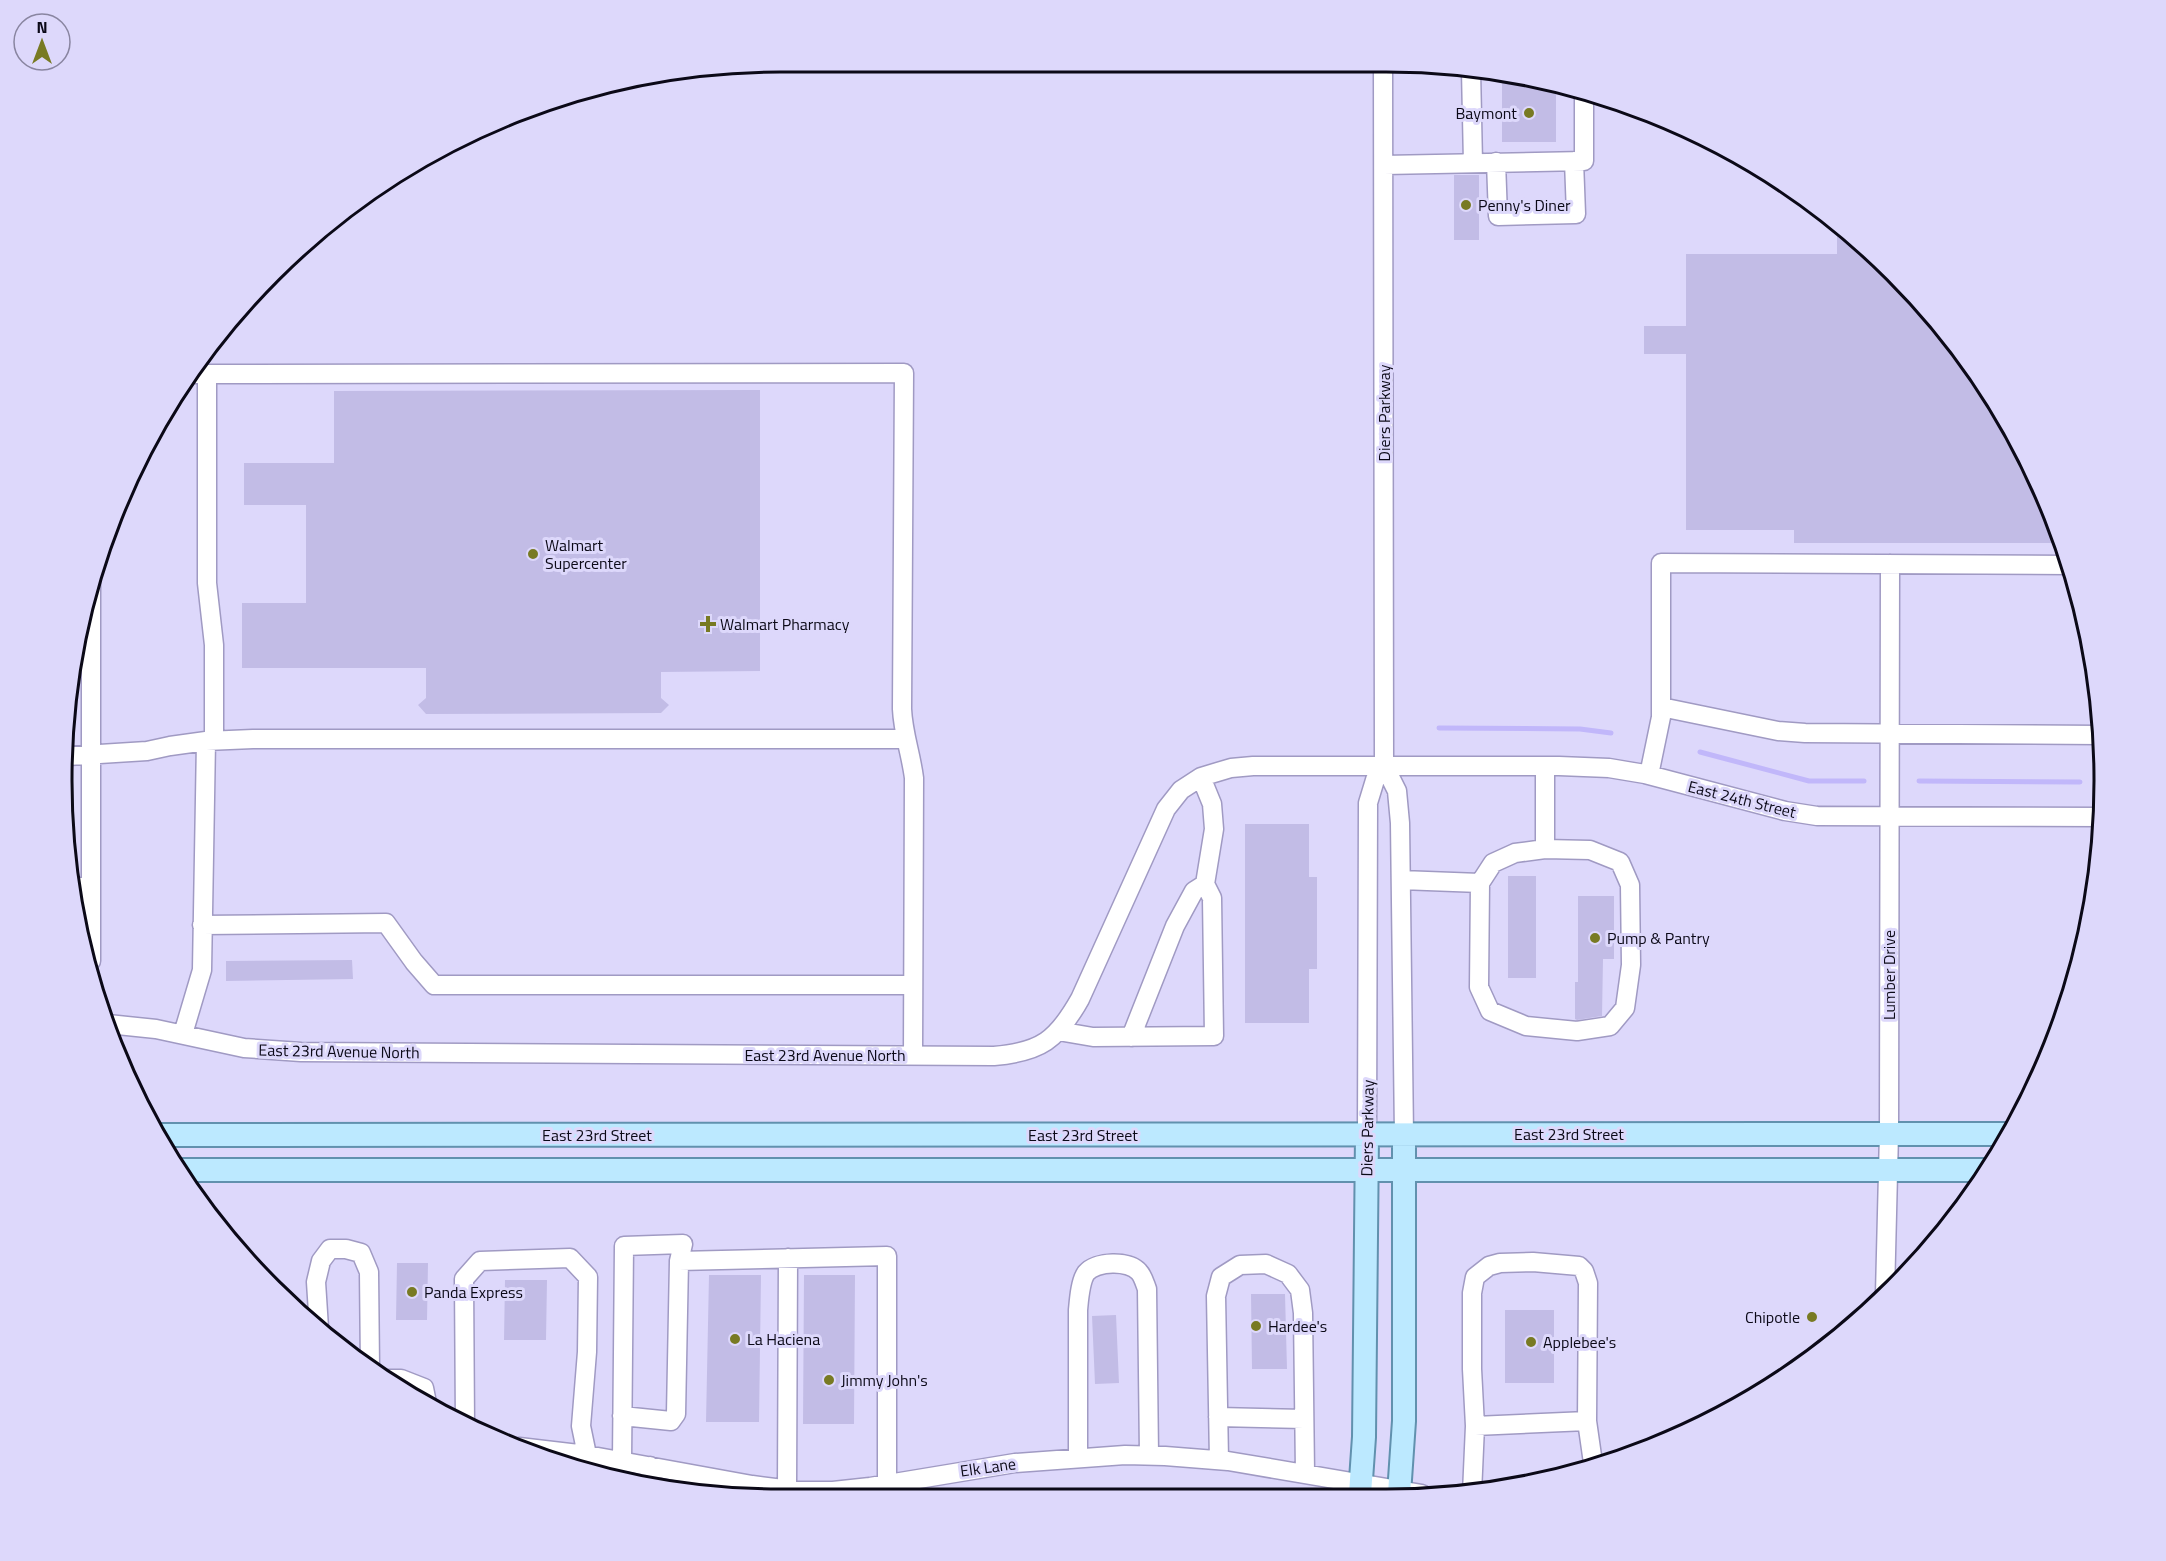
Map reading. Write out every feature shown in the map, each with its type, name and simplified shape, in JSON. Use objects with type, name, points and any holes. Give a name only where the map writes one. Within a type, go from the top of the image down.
[{"type":"main road","name":"East 23rd Street","points":[[167,1135],[2000,1134]]},
{"type":"main road","name":"Diers Parkway","points":[[1361,1489],[1364,1437],[1367,1135]]},
{"type":"main road","name":"Diers Parkway","points":[[1404,1135],[1404,1421],[1407,1488]]},
{"type":"main road","points":[[189,1170],[1977,1170]]},
{"type":"street","name":"Diers Parkway","points":[[1383,72],[1384,765],[1391,777],[1398,800],[1404,1135]]},
{"type":"street","points":[[1471,77],[1473,163]]},
{"type":"street","points":[[1383,165],[1584,161],[1584,101]]},
{"type":"street","points":[[1496,162],[1498,216],[1576,214],[1574,161]]},
{"type":"street","points":[[183,1034],[202,969],[214,645],[207,583],[201,374],[904,373],[902,710],[905,740],[911,756],[914,778],[913,1056]]},
{"type":"street","points":[[1649,775],[1659,732],[1661,707],[1660,563],[2060,565]]},
{"type":"street","name":"Lumber Drive","points":[[1885,1282],[1889,1133],[1890,564]]},
{"type":"street","points":[[91,620],[91,942]]},
{"type":"street","points":[[1661,707],[1778,731],[1805,733],[2092,735]]},
{"type":"street","points":[[73,756],[147,751],[210,741],[289,739],[905,740]]},
{"type":"street","name":"East 23rd Avenue North","points":[[116,1024],[140,1026],[244,1048],[301,1052],[1010,1055],[1035,1048],[1053,1037],[1071,1015],[1166,809],[1181,790],[1201,777],[1230,768],[1253,765],[1384,765]]},
{"type":"street","name":"Diers Parkway","points":[[1367,1135],[1368,803],[1375,780],[1384,765]]},
{"type":"street","name":"East 24th Street","points":[[1384,765],[1545,765],[1609,768],[1649,775],[1799,814],[1845,818],[2092,817]]},
{"type":"street","points":[[1545,765],[1545,849]]},
{"type":"street","points":[[1058,1031],[1093,1037],[1214,1036],[1212,898],[1205,884],[1214,829],[1212,804],[1201,777]]},
{"type":"street","points":[[1545,849],[1590,850],[1620,862],[1630,885],[1630,965],[1625,1008],[1610,1026],[1577,1031],[1526,1026],[1490,1011],[1479,987],[1480,883],[1493,863],[1515,852],[1545,849]]},
{"type":"street","points":[[1401,880],[1480,883]]},
{"type":"street","points":[[1131,1037],[1174,926],[1194,891],[1205,884]]},
{"type":"street","points":[[80,887],[91,887]]},
{"type":"street","points":[[202,925],[386,923],[414,962],[434,984],[913,986]]},
{"type":"street","points":[[622,1416],[671,1421],[676,1414],[679,1261],[683,1244],[624,1246],[622,1416],[622,1461]]},
{"type":"street","points":[[318,1317],[316,1282],[321,1261],[330,1250],[346,1249],[361,1253],[369,1272],[370,1358]]},
{"type":"street","points":[[679,1261],[887,1256],[887,1484]]},
{"type":"street","points":[[465,1415],[464,1279],[480,1261],[570,1258],[588,1277],[587,1352],[581,1426],[587,1455]]},
{"type":"street","points":[[787,1489],[788,1258]]},
{"type":"street","points":[[1472,1483],[1475,1426],[1472,1293],[1475,1277],[1489,1266],[1515,1262],[1579,1266],[1584,1271],[1588,1283],[1587,1421],[1592,1458]]},
{"type":"street","points":[[1078,1457],[1078,1310],[1081,1288],[1085,1274],[1092,1268],[1110,1264],[1131,1266],[1140,1272],[1147,1289],[1149,1455]]},
{"type":"street","points":[[1219,1460],[1216,1296],[1221,1277],[1240,1265],[1266,1264],[1288,1274],[1300,1290],[1303,1313],[1305,1473]]},
{"type":"street","points":[[403,1380],[424,1388],[425,1393]]},
{"type":"street","points":[[1218,1417],[1305,1419]]},
{"type":"street","points":[[1475,1426],[1587,1421]]},
{"type":"street","name":"Elk Lane","points":[[553,1451],[622,1461],[650,1475],[787,1489]]},
{"type":"street","name":"Elk Lane","points":[[860,1489],[987,1466],[1078,1457],[1149,1455],[1219,1460],[1305,1473],[1361,1489]]},
{"type":"building","name":"Baymont","points":[[1502,82],[1556,93],[1556,142],[1502,142]]},
{"type":"building","points":[[1454,175],[1479,175],[1479,240],[1454,240]]},
{"type":"building","points":[[1837,235],[1886,280],[1948,349],[1999,426],[2021,467],[2052,543],[1794,543],[1794,530],[1686,530],[1686,354],[1644,354],[1644,326],[1686,326],[1686,254],[1837,254]]},
{"type":"building","name":"Walmart Supercenter","points":[[760,390],[760,671],[661,672],[661,698],[669,705],[661,713],[426,714],[418,705],[426,698],[426,668],[242,668],[242,603],[306,603],[306,505],[244,505],[244,463],[334,463],[334,391]]},
{"type":"building","points":[[1245,824],[1309,824],[1309,877],[1317,877],[1317,969],[1309,969],[1309,1023],[1245,1023]]},
{"type":"building","points":[[1508,876],[1536,876],[1536,978],[1508,978]]},
{"type":"building","points":[[1578,896],[1614,896],[1614,959],[1603,959],[1602,1016],[1577,1020],[1575,1019],[1575,982],[1578,982]]},
{"type":"building","points":[[352,960],[353,979],[226,981],[226,961]]},
{"type":"building","name":"Panda Express","points":[[397,1263],[428,1263],[427,1320],[396,1320]]},
{"type":"building","points":[[709,1275],[761,1275],[759,1422],[706,1422]]},
{"type":"building","points":[[804,1275],[855,1275],[854,1424],[803,1424]]},
{"type":"building","points":[[505,1280],[547,1280],[546,1340],[504,1340]]},
{"type":"building","points":[[1251,1294],[1285,1294],[1287,1369],[1252,1369]]},
{"type":"building","points":[[1505,1310],[1554,1310],[1554,1383],[1505,1383]]},
{"type":"building","points":[[1116,1315],[1119,1383],[1095,1384],[1092,1316]]},
{"type":"waterway","points":[[1439,728],[1580,729],[1611,733]]},
{"type":"waterway","points":[[1700,752],[1809,781],[1864,781]]},
{"type":"waterway","points":[[1919,781],[2080,782]]},
{"type":"place","name":"Baymont","points":[[1529,113]]},
{"type":"place","name":"Penny's Diner","points":[[1466,205]]},
{"type":"place","name":"Walmart Supercenter","points":[[533,554]]},
{"type":"place","name":"Walmart Pharmacy","points":[[708,624]]},
{"type":"place","name":"Pump & Pantry","points":[[1595,938]]},
{"type":"place","name":"Panda Express","points":[[412,1292]]},
{"type":"place","name":"Chipotle","points":[[1812,1317]]},
{"type":"place","name":"Hardee's","points":[[1256,1326]]},
{"type":"place","name":"La Haciena","points":[[735,1339]]},
{"type":"place","name":"Applebee's","points":[[1531,1342]]},
{"type":"place","name":"Jimmy John's","points":[[829,1380]]}]
